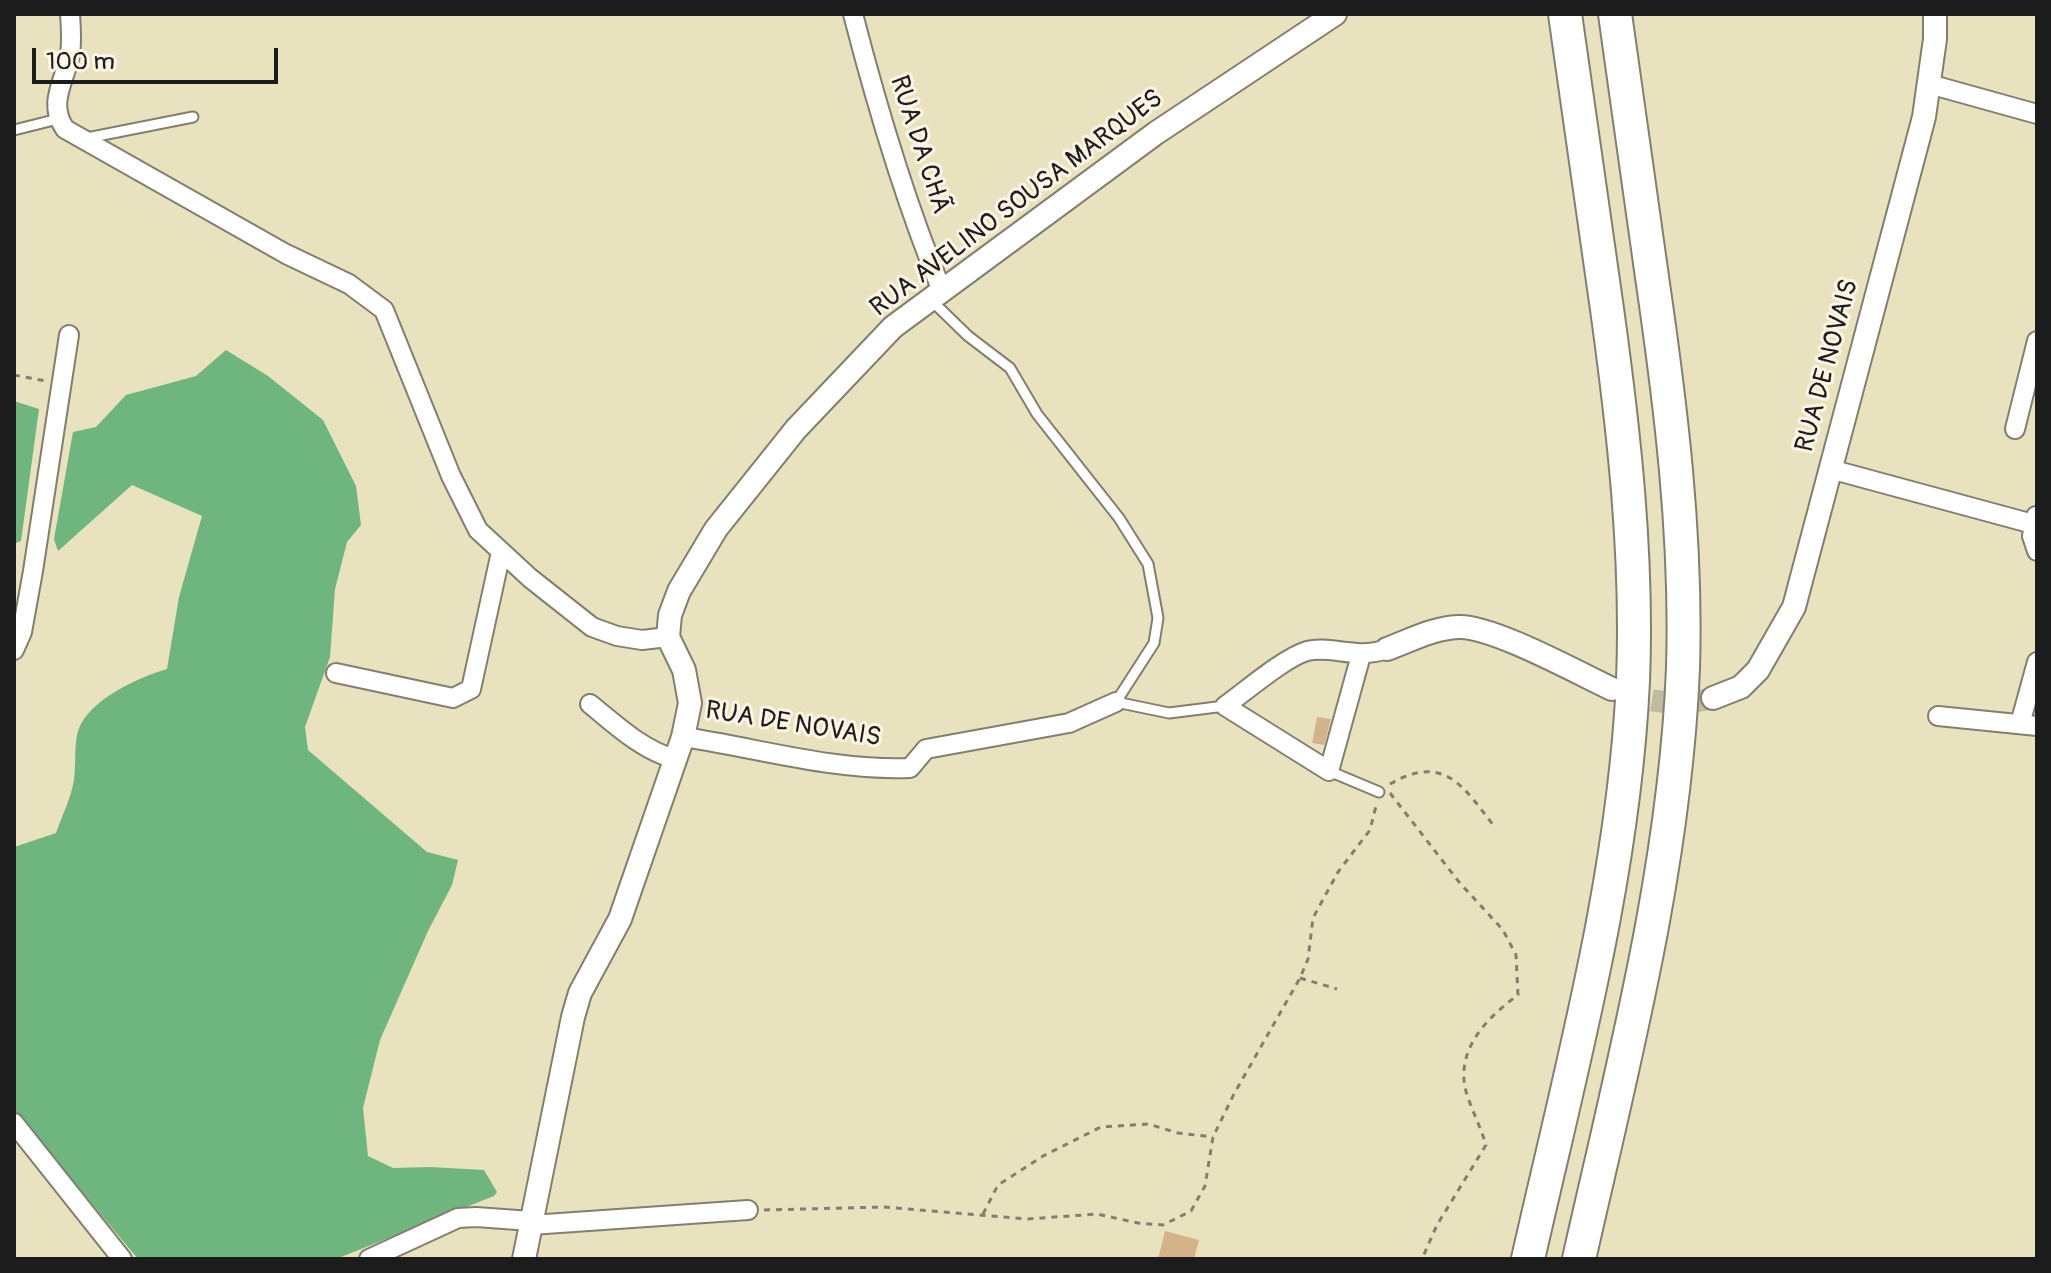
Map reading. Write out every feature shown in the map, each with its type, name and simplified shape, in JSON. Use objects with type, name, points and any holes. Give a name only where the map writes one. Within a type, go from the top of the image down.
[{"type":"highway","points":[[1528,1259],[1610,883],[1626,768],[1633,678],[1634,586],[1625,451],[1565,14]]},
{"type":"highway","points":[[1579,1259],[1658,892],[1676,769],[1683,667],[1683,566],[1678,486],[1663,352],[1615,14]]},
{"type":"street","points":[[70,14],[69,55],[60,83],[58,119],[65,129],[286,254],[349,284],[384,310],[451,476],[478,530],[530,578],[592,627],[617,636],[642,640],[668,637],[684,670],[690,703],[683,737],[620,919],[580,993],[524,1259]]},
{"type":"street","name":"RUA DA CHÃ","points":[[853,14],[869,77],[926,252],[936,295]]},
{"type":"street","name":"RUA AVELINO SOUSA MARQUES","points":[[668,637],[670,615],[679,591],[716,529],[796,429],[893,327],[1156,133],[1335,14]]},
{"type":"street","name":"RUA DE NOVAIS","points":[[1713,698],[1741,687],[1758,670],[1794,607],[1924,117],[1935,14]]},
{"type":"street","points":[[1929,84],[2037,114]]},
{"type":"street","points":[[14,650],[22,632],[31,586],[69,335]]},
{"type":"street","points":[[2015,429],[2037,341]]},
{"type":"street","points":[[1830,469],[2035,519],[2032,536],[2037,551]]},
{"type":"street","points":[[336,673],[453,698],[471,689],[501,552]]},
{"type":"street","points":[[1361,655],[1329,771],[1225,706],[1309,650],[1372,654],[1440,629],[1460,626],[1480,630],[1526,648],[1612,689]]},
{"type":"street","points":[[1938,716],[2028,725],[2037,662]]},
{"type":"street","name":"RUA DE NOVAIS","points":[[683,737],[825,763],[878,769],[910,768],[926,749],[1069,723],[1116,702]]},
{"type":"street","points":[[590,704],[639,742],[662,756],[675,759]]},
{"type":"street","points":[[14,1123],[122,1259]]},
{"type":"street","points":[[369,1259],[458,1218],[531,1223],[748,1210]]},
{"type":"lane","points":[[80,139],[193,117]]},
{"type":"lane","points":[[14,130],[58,119]]},
{"type":"lane","points":[[936,295],[968,336],[1010,368],[1037,414],[1119,518],[1148,564],[1158,618],[1154,643],[1146,660],[1116,702],[1169,713],[1225,706]]},
{"type":"lane","points":[[1329,771],[1382,789]]},
{"type":"path","points":[[14,375],[63,384]]},
{"type":"path","points":[[748,1210],[884,1207],[1028,1219],[1097,1214],[1163,1225],[1191,1211],[1205,1186],[1213,1137],[1300,978],[1308,959],[1313,918],[1338,872],[1370,830],[1382,789],[1404,776],[1430,771],[1449,775],[1464,788],[1494,826]]},
{"type":"path","points":[[1382,789],[1503,930],[1516,955],[1519,975],[1518,995],[1484,1024],[1472,1039],[1465,1057],[1467,1097],[1486,1145],[1437,1225],[1422,1259]]},
{"type":"path","points":[[1300,978],[1337,989]]},
{"type":"path","points":[[982,1215],[998,1185],[1043,1156],[1101,1127],[1148,1124],[1178,1133],[1213,1137]]},
{"type":"green space","points":[[226,350],[268,376],[323,420],[356,486],[361,525],[347,542],[335,589],[330,657],[305,727],[308,750],[427,852],[458,860],[452,885],[380,1040],[363,1108],[368,1156],[393,1168],[484,1170],[497,1192],[494,1196],[336,1259],[138,1259],[14,1111],[14,847],[56,833],[73,787],[78,731],[92,709],[129,684],[167,669],[179,597],[202,516],[132,485],[58,551],[54,539],[73,432],[96,427],[126,395],[196,376]]},
{"type":"green space","points":[[14,401],[39,409],[21,541],[14,544]]},
{"type":"building","points":[[1317,717],[1331,719],[1324,745],[1312,743]]},
{"type":"building","points":[[1165,1231],[1199,1240],[1194,1259],[1158,1259]]},
{"type":"tunnel","points":[[1620,692],[1666,702],[1713,698]]}]
